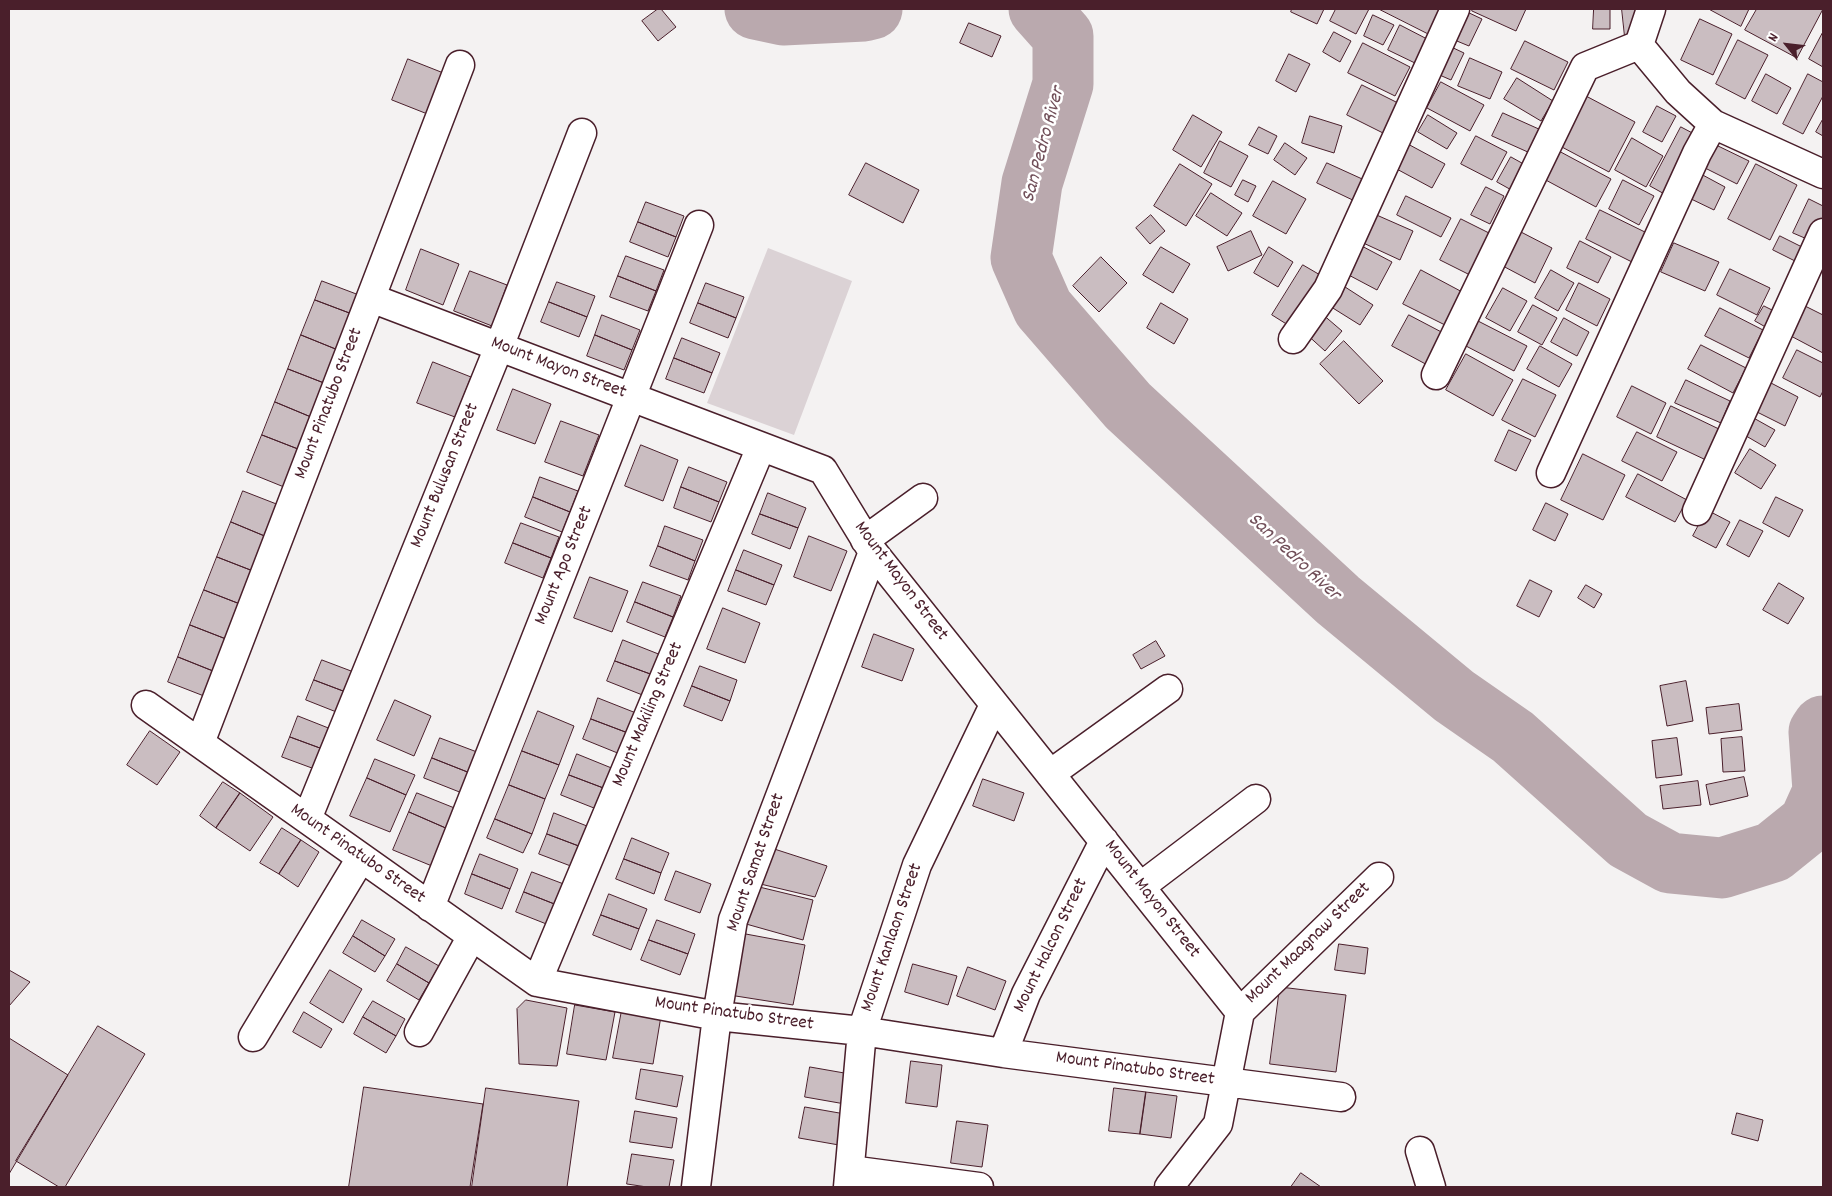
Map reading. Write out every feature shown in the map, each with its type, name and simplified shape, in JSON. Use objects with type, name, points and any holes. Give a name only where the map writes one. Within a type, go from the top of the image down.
[{"type":"street","points":[[1292,339],[1328,289],[1456,9]]},
{"type":"street","points":[[1436,375],[1585,67],[1639,45],[1651,9]]},
{"type":"street","points":[[1639,45],[1678,92],[1713,124],[1823,174]]},
{"type":"street","name":"Mount Pinatubo Street","points":[[200,743],[460,65]]},
{"type":"street","points":[[1551,473],[1697,153],[1713,124]]},
{"type":"street","name":"Mount Bulusan Street","points":[[306,819],[498,347],[582,133]]},
{"type":"street","name":"Mount Apo Street","points":[[430,907],[699,225]]},
{"type":"street","points":[[1697,511],[1823,233]]},
{"type":"street","name":"Mount Mayon Street","points":[[371,298],[823,470],[869,546],[1240,1012]]},
{"type":"street","name":"Mount Makiling Street","points":[[537,982],[761,447]]},
{"type":"street","points":[[869,546],[923,498]]},
{"type":"street","name":"Mount Samat Street","points":[[696,1187],[717,1016],[733,920],[869,546]]},
{"type":"street","points":[[1050,774],[1168,689]]},
{"type":"street","name":"Mount Pinatubo Street","points":[[146,705],[537,982],[717,1016],[862,1031],[1003,1053],[1341,1097]]},
{"type":"street","name":"Mount Kanlaon Street","points":[[849,1179],[862,1031],[917,865],[994,705]]},
{"type":"street","points":[[1140,887],[1256,799]]},
{"type":"street","name":"Mount Halcon Street","points":[[1003,1053],[1026,994],[1104,841]]},
{"type":"street","points":[[253,1037],[361,858]]},
{"type":"street","name":"Mount Maagnaw Street","points":[[1240,1012],[1379,877]]},
{"type":"street","points":[[419,1032],[472,936]]},
{"type":"street","points":[[1169,1187],[1218,1124],[1240,1012]]},
{"type":"street","points":[[1420,1151],[1431,1187]]},
{"type":"street","points":[[849,1179],[979,1187]]},
{"type":"shaded area","points":[[768,248],[852,281],[794,435],[707,403]]},
{"type":"building","points":[[658,9],[661,9],[676,27],[658,41],[642,21]]},
{"type":"building","points":[[1292,9],[1324,9],[1317,24],[1291,12]]},
{"type":"building","points":[[1336,9],[1369,9],[1356,34],[1330,21]]},
{"type":"building","points":[[1379,9],[1446,9],[1433,36]]},
{"type":"building","points":[[1473,9],[1526,9],[1516,31],[1472,11]]},
{"type":"building","points":[[1594,9],[1610,9],[1610,29],[1593,29]]},
{"type":"building","points":[[1622,9],[1637,9],[1640,36],[1625,37]]},
{"type":"building","points":[[1709,9],[1749,9],[1741,26]]},
{"type":"building","points":[[1757,9],[1823,9],[1797,58],[1745,30]]},
{"type":"building","points":[[1465,11],[1482,19],[1469,46],[1452,39]]},
{"type":"building","points":[[1373,15],[1394,25],[1383,45],[1364,36]]},
{"type":"building","points":[[1700,19],[1732,34],[1713,75],[1681,60]]},
{"type":"building","points":[[969,23],[1001,36],[992,57],[960,43]]},
{"type":"building","points":[[1400,25],[1429,40],[1417,64],[1388,50]]},
{"type":"building","points":[[1334,32],[1351,41],[1340,62],[1323,52]]},
{"type":"building","points":[[1823,32],[1823,67],[1809,59]]},
{"type":"building","points":[[1738,40],[1768,55],[1745,99],[1716,84]]},
{"type":"building","points":[[1525,41],[1568,62],[1554,90],[1511,69]]},
{"type":"building","points":[[1363,43],[1410,67],[1395,96],[1348,73]]},
{"type":"building","points":[[1447,45],[1464,53],[1451,80],[1435,73]]},
{"type":"building","points":[[1289,54],[1310,64],[1296,92],[1276,81]]},
{"type":"building","points":[[1470,58],[1502,72],[1490,99],[1458,86]]},
{"type":"building","points":[[408,59],[446,74],[430,115],[392,100]]},
{"type":"building","points":[[1766,74],[1791,88],[1777,114],[1752,101]]},
{"type":"building","points":[[1808,74],[1823,82],[1823,96],[1803,134],[1783,124]]},
{"type":"building","points":[[1517,78],[1553,101],[1541,121],[1504,99]]},
{"type":"building","points":[[1441,82],[1484,105],[1470,131],[1427,108]]},
{"type":"building","points":[[1362,85],[1404,106],[1389,136],[1347,115]]},
{"type":"building","points":[[1586,96],[1635,122],[1609,172],[1560,146]]},
{"type":"building","points":[[1657,106],[1676,116],[1662,142],[1643,132]]},
{"type":"building","points":[[1503,113],[1541,130],[1530,153],[1492,136]]},
{"type":"building","points":[[1193,115],[1222,132],[1201,167],[1173,150]]},
{"type":"building","points":[[1428,115],[1457,133],[1447,149],[1418,132]]},
{"type":"building","points":[[1310,116],[1342,126],[1334,153],[1302,143]]},
{"type":"building","points":[[1823,119],[1823,136],[1816,132]]},
{"type":"building","points":[[1259,127],[1277,136],[1268,154],[1249,145]]},
{"type":"building","points":[[1681,127],[1700,137],[1668,196],[1650,186]]},
{"type":"building","points":[[1476,136],[1507,152],[1492,180],[1461,164]]},
{"type":"building","points":[[1632,138],[1663,156],[1646,187],[1615,170]]},
{"type":"building","points":[[1220,141],[1248,156],[1231,187],[1204,173]]},
{"type":"building","points":[[1285,143],[1307,158],[1295,175],[1274,160]]},
{"type":"building","points":[[1406,143],[1445,164],[1432,188],[1393,167]]},
{"type":"building","points":[[1714,144],[1749,161],[1737,184],[1703,167]]},
{"type":"building","points":[[1557,150],[1611,179],[1596,207],[1542,178]]},
{"type":"building","points":[[1511,157],[1529,167],[1515,192],[1497,182]]},
{"type":"building","points":[[866,163],[919,190],[903,223],[849,195]]},
{"type":"building","points":[[1327,163],[1371,183],[1361,204],[1317,183]]},
{"type":"building","points":[[1180,164],[1212,184],[1186,226],[1154,206]]},
{"type":"building","points":[[1756,164],[1797,185],[1770,240],[1728,219]]},
{"type":"building","points":[[1699,173],[1725,187],[1714,210],[1687,197]]},
{"type":"building","points":[[1243,180],[1256,186],[1248,202],[1235,195]]},
{"type":"building","points":[[1623,180],[1654,196],[1639,225],[1609,209]]},
{"type":"building","points":[[1273,181],[1306,199],[1286,234],[1253,216]]},
{"type":"building","points":[[1486,187],[1504,196],[1490,224],[1471,215]]},
{"type":"building","points":[[1211,193],[1242,213],[1227,236],[1196,216]]},
{"type":"building","points":[[1406,196],[1451,218],[1441,237],[1397,215]]},
{"type":"building","points":[[1809,199],[1823,206],[1823,224],[1814,242],[1793,233]]},
{"type":"building","points":[[646,202],[684,216],[676,237],[638,222]]},
{"type":"building","points":[[1600,210],[1651,235],[1636,264],[1586,239]]},
{"type":"building","points":[[1372,213],[1413,231],[1400,260],[1359,241]]},
{"type":"building","points":[[1151,215],[1165,231],[1150,244],[1136,228]]},
{"type":"building","points":[[1461,219],[1497,237],[1476,278],[1440,260]]},
{"type":"building","points":[[638,222],[676,237],[668,257],[630,242]]},
{"type":"building","points":[[1251,231],[1262,255],[1228,271],[1217,247]]},
{"type":"building","points":[[1519,231],[1552,248],[1535,283],[1501,265]]},
{"type":"building","points":[[1780,236],[1802,247],[1795,261],[1773,250]]},
{"type":"building","points":[[1580,241],[1611,257],[1598,283],[1567,268]]},
{"type":"building","points":[[1674,243],[1719,262],[1705,291],[1661,272]]},
{"type":"building","points":[[1358,244],[1392,262],[1377,290],[1343,272]]},
{"type":"building","points":[[1161,247],[1190,264],[1173,293],[1143,275]]},
{"type":"building","points":[[1269,247],[1293,262],[1278,287],[1254,273]]},
{"type":"building","points":[[421,249],[459,264],[443,305],[406,290]]},
{"type":"building","points":[[626,256],[664,270],[656,291],[618,276]]},
{"type":"building","points":[[1101,257],[1127,283],[1099,312],[1073,286]]},
{"type":"building","points":[[1303,265],[1327,279],[1296,330],[1272,315]]},
{"type":"building","points":[[1730,269],[1770,288],[1757,315],[1717,295]]},
{"type":"building","points":[[1421,270],[1466,294],[1449,327],[1403,304]]},
{"type":"building","points":[[1551,270],[1574,283],[1558,311],[1535,298]]},
{"type":"building","points":[[470,271],[507,285],[492,326],[454,311]]},
{"type":"building","points":[[618,276],[656,291],[648,311],[610,297]]},
{"type":"building","points":[[322,281],[359,295],[352,314],[315,300]]},
{"type":"building","points":[[557,282],[595,296],[587,317],[549,302]]},
{"type":"building","points":[[706,283],[744,297],[736,318],[698,303]]},
{"type":"building","points":[[1579,283],[1610,299],[1597,326],[1566,310]]},
{"type":"building","points":[[1342,285],[1373,305],[1360,325],[1328,305]]},
{"type":"building","points":[[1503,288],[1527,301],[1510,331],[1486,318]]},
{"type":"building","points":[[315,300],[352,314],[338,350],[301,335]]},
{"type":"building","points":[[549,302],[587,317],[579,337],[541,322]]},
{"type":"building","points":[[698,303],[736,318],[728,338],[690,323]]},
{"type":"building","points":[[1161,303],[1188,319],[1174,344],[1147,328]]},
{"type":"building","points":[[1533,305],[1557,318],[1542,345],[1518,332]]},
{"type":"building","points":[[1764,306],[1778,313],[1769,329],[1755,321]]},
{"type":"building","points":[[1805,306],[1823,315],[1823,353],[1789,335]]},
{"type":"building","points":[[1720,308],[1763,330],[1749,358],[1705,336]]},
{"type":"building","points":[[1321,313],[1342,331],[1325,351],[1304,332]]},
{"type":"building","points":[[602,315],[640,330],[632,350],[595,335]]},
{"type":"building","points":[[1409,315],[1449,336],[1433,368],[1392,346]]},
{"type":"building","points":[[1564,318],[1589,332],[1577,356],[1551,342]]},
{"type":"building","points":[[1478,321],[1527,346],[1514,371],[1466,346]]},
{"type":"building","points":[[301,335],[338,350],[324,383],[288,369]]},
{"type":"building","points":[[595,335],[632,350],[624,370],[587,356]]},
{"type":"building","points":[[682,338],[720,353],[712,373],[674,358]]},
{"type":"building","points":[[1344,341],[1383,381],[1359,404],[1320,364]]},
{"type":"building","points":[[1701,345],[1746,368],[1733,393],[1688,369]]},
{"type":"building","points":[[1540,346],[1572,364],[1559,387],[1527,369]]},
{"type":"building","points":[[1797,350],[1823,363],[1823,391],[1820,397],[1783,378]]},
{"type":"building","points":[[1466,354],[1513,380],[1493,416],[1446,390]]},
{"type":"building","points":[[674,358],[712,373],[704,393],[666,379]]},
{"type":"building","points":[[433,362],[471,377],[455,417],[417,403]]},
{"type":"building","points":[[288,369],[324,383],[311,417],[275,402]]},
{"type":"building","points":[[1523,379],[1556,395],[1535,437],[1502,420]]},
{"type":"building","points":[[1686,380],[1730,401],[1721,423],[1675,403]]},
{"type":"building","points":[[1771,383],[1798,397],[1785,426],[1757,412]]},
{"type":"building","points":[[1632,386],[1666,403],[1651,434],[1617,417]]},
{"type":"building","points":[[513,389],[551,404],[535,444],[497,430]]},
{"type":"building","points":[[275,402],[311,417],[298,449],[262,435]]},
{"type":"building","points":[[1671,406],[1721,430],[1706,460],[1657,437]]},
{"type":"building","points":[[1750,416],[1775,430],[1765,447],[1741,433]]},
{"type":"building","points":[[561,421],[599,435],[583,476],[545,462]]},
{"type":"building","points":[[1509,430],[1531,440],[1516,471],[1495,461]]},
{"type":"building","points":[[1637,432],[1677,452],[1662,481],[1622,461]]},
{"type":"building","points":[[262,435],[298,449],[284,487],[247,472]]},
{"type":"building","points":[[641,445],[678,460],[663,501],[625,486]]},
{"type":"building","points":[[1750,449],[1776,465],[1761,489],[1735,473]]},
{"type":"building","points":[[1583,454],[1625,475],[1603,520],[1561,500]]},
{"type":"building","points":[[689,467],[727,482],[719,502],[681,487]]},
{"type":"building","points":[[1638,474],[1687,500],[1675,522],[1626,497]]},
{"type":"building","points":[[540,477],[578,491],[570,512],[533,497]]},
{"type":"building","points":[[681,487],[719,502],[711,522],[674,508]]},
{"type":"building","points":[[243,491],[279,505],[267,537],[231,522]]},
{"type":"building","points":[[768,493],[806,508],[798,528],[760,514]]},
{"type":"building","points":[[533,497],[570,512],[562,532],[525,517]]},
{"type":"building","points":[[1776,497],[1803,510],[1789,537],[1763,523]]},
{"type":"building","points":[[1546,503],[1568,514],[1555,541],[1533,530]]},
{"type":"building","points":[[1707,510],[1730,522],[1716,548],[1693,536]]},
{"type":"building","points":[[760,514],[798,528],[790,549],[752,534]]},
{"type":"building","points":[[1740,520],[1763,531],[1749,557],[1727,545]]},
{"type":"building","points":[[231,522],[267,537],[253,571],[217,557]]},
{"type":"building","points":[[521,523],[559,537],[551,558],[513,543]]},
{"type":"building","points":[[665,526],[703,540],[695,561],[658,546]]},
{"type":"building","points":[[809,536],[847,551],[831,591],[794,577]]},
{"type":"building","points":[[513,543],[551,558],[543,578],[505,563]]},
{"type":"building","points":[[658,546],[695,561],[688,580],[650,566]]},
{"type":"building","points":[[744,550],[782,565],[774,585],[736,570]]},
{"type":"building","points":[[217,557],[253,571],[240,604],[204,590]]},
{"type":"building","points":[[736,570],[774,585],[766,605],[728,591]]},
{"type":"building","points":[[590,577],[628,591],[612,632],[574,618]]},
{"type":"building","points":[[1530,580],[1552,591],[1539,617],[1517,606]]},
{"type":"building","points":[[643,582],[681,596],[673,617],[635,602]]},
{"type":"building","points":[[1779,583],[1804,598],[1788,624],[1763,610]]},
{"type":"building","points":[[1586,585],[1602,594],[1594,608],[1578,598]]},
{"type":"building","points":[[204,590],[240,604],[226,639],[190,625]]},
{"type":"building","points":[[635,602],[673,617],[665,637],[627,622]]},
{"type":"building","points":[[723,608],[760,623],[745,663],[707,649]]},
{"type":"building","points":[[190,625],[226,639],[213,671],[178,657]]},
{"type":"building","points":[[874,634],[914,649],[902,681],[862,667]]},
{"type":"building","points":[[623,640],[661,655],[653,675],[615,661]]},
{"type":"building","points":[[1156,641],[1165,656],[1141,669],[1133,655]]},
{"type":"building","points":[[178,657],[213,671],[204,696],[168,682]]},
{"type":"building","points":[[322,660],[359,674],[351,694],[314,680]]},
{"type":"building","points":[[615,661],[653,675],[645,696],[607,681]]},
{"type":"building","points":[[700,666],[737,680],[730,701],[692,686]]},
{"type":"building","points":[[314,680],[351,694],[344,715],[306,700]]},
{"type":"building","points":[[1686,681],[1693,721],[1667,726],[1660,686]]},
{"type":"building","points":[[692,686],[730,701],[722,721],[684,706]]},
{"type":"building","points":[[598,698],[636,713],[628,733],[591,719]]},
{"type":"building","points":[[395,700],[431,716],[414,756],[377,740]]},
{"type":"building","points":[[1739,704],[1742,730],[1709,734],[1706,708]]},
{"type":"building","points":[[538,711],[574,726],[559,765],[522,751]]},
{"type":"building","points":[[298,716],[336,731],[328,751],[290,737]]},
{"type":"building","points":[[591,719],[628,733],[620,754],[583,739]]},
{"type":"building","points":[[150,731],[180,752],[157,785],[127,765]]},
{"type":"building","points":[[290,737],[328,751],[320,771],[282,757]]},
{"type":"building","points":[[1742,737],[1745,771],[1723,772],[1721,739]]},
{"type":"building","points":[[440,738],[477,752],[470,773],[432,758]]},
{"type":"building","points":[[1677,738],[1682,775],[1656,778],[1652,741]]},
{"type":"building","points":[[522,751],[559,765],[545,799],[509,785]]},
{"type":"building","points":[[577,754],[614,769],[606,789],[569,775]]},
{"type":"building","points":[[432,758],[470,773],[462,793],[424,778]]},
{"type":"building","points":[[375,759],[415,775],[406,795],[367,778]]},
{"type":"building","points":[[569,775],[606,789],[599,810],[561,795]]},
{"type":"building","points":[[1744,777],[1748,796],[1710,805],[1706,785]]},
{"type":"building","points":[[367,778],[406,795],[390,832],[350,816]]},
{"type":"building","points":[[983,779],[1024,793],[1014,821],[973,806]]},
{"type":"building","points":[[1698,781],[1701,805],[1663,809],[1660,786]]},
{"type":"building","points":[[223,782],[240,793],[216,828],[200,816]]},
{"type":"building","points":[[509,785],[545,799],[532,834],[495,819]]},
{"type":"building","points":[[240,793],[273,817],[250,851],[216,828]]},
{"type":"building","points":[[417,793],[457,809],[448,829],[409,812]]},
{"type":"building","points":[[409,812],[448,829],[432,866],[393,850]]},
{"type":"building","points":[[554,813],[592,828],[584,848],[547,834]]},
{"type":"building","points":[[495,819],[532,834],[523,853],[487,838]]},
{"type":"building","points":[[282,828],[301,840],[279,874],[260,863]]},
{"type":"building","points":[[547,834],[584,848],[576,868],[539,854]]},
{"type":"building","points":[[632,838],[669,853],[661,873],[624,859]]},
{"type":"building","points":[[301,840],[319,852],[298,887],[279,874]]},
{"type":"building","points":[[765,846],[827,866],[815,897],[752,882]]},
{"type":"building","points":[[480,854],[518,869],[510,889],[472,874]]},
{"type":"building","points":[[624,859],[661,873],[654,894],[616,879]]},
{"type":"building","points":[[676,871],[711,884],[700,913],[665,900]]},
{"type":"building","points":[[532,872],[569,886],[562,907],[524,892]]},
{"type":"building","points":[[472,874],[510,889],[502,909],[465,894]]},
{"type":"building","points":[[751,885],[813,900],[803,940],[739,922]]},
{"type":"building","points":[[524,892],[562,907],[554,927],[516,912]]},
{"type":"building","points":[[609,894],[647,909],[639,929],[601,915]]},
{"type":"building","points":[[601,915],[639,929],[631,950],[593,935]]},
{"type":"building","points":[[362,920],[395,939],[385,956],[353,936]]},
{"type":"building","points":[[657,920],[695,934],[688,954],[649,940]]},
{"type":"building","points":[[735,932],[805,945],[793,1005],[723,994]]},
{"type":"building","points":[[353,936],[385,956],[375,972],[343,953]]},
{"type":"building","points":[[649,940],[688,954],[680,975],[641,960]]},
{"type":"building","points":[[1339,944],[1368,948],[1365,974],[1335,970]]},
{"type":"building","points":[[406,947],[439,966],[429,983],[397,964]]},
{"type":"building","points":[[397,964],[429,983],[419,1000],[387,981]]},
{"type":"building","points":[[913,964],[957,976],[948,1005],[905,992]]},
{"type":"building","points":[[968,967],[1006,981],[995,1010],[957,996]]},
{"type":"building","points":[[9,970],[30,982],[9,1006]]},
{"type":"building","points":[[330,970],[362,989],[343,1023],[310,1003]]},
{"type":"building","points":[[1280,987],[1346,995],[1336,1072],[1270,1064]]},
{"type":"building","points":[[526,1000],[567,1008],[557,1066],[519,1064],[517,1009]]},
{"type":"building","points":[[373,1001],[405,1019],[396,1036],[363,1017]]},
{"type":"building","points":[[575,1005],[615,1012],[606,1060],[567,1054]]},
{"type":"building","points":[[622,1010],[661,1016],[653,1064],[613,1058]]},
{"type":"building","points":[[304,1012],[332,1029],[321,1048],[293,1032]]},
{"type":"building","points":[[363,1017],[396,1036],[386,1053],[354,1034]]},
{"type":"building","points":[[98,1026],[145,1054],[65,1187],[59,1187],[16,1161]]},
{"type":"building","points":[[9,1038],[68,1075],[9,1174]]},
{"type":"building","points":[[911,1061],[942,1065],[937,1107],[906,1103]]},
{"type":"building","points":[[810,1067],[850,1074],[845,1104],[805,1097]]},
{"type":"building","points":[[641,1069],[683,1076],[677,1107],[636,1099]]},
{"type":"building","points":[[364,1087],[483,1104],[470,1187],[349,1187]]},
{"type":"building","points":[[486,1088],[579,1101],[567,1187],[472,1187]]},
{"type":"building","points":[[1114,1088],[1146,1092],[1140,1134],[1109,1131]]},
{"type":"building","points":[[1146,1092],[1177,1096],[1171,1138],[1140,1134]]},
{"type":"building","points":[[805,1107],[845,1114],[839,1145],[799,1138]]},
{"type":"building","points":[[635,1111],[677,1118],[672,1148],[630,1142]]},
{"type":"building","points":[[1737,1113],[1763,1120],[1758,1141],[1732,1134]]},
{"type":"building","points":[[957,1121],[988,1125],[982,1167],[951,1163]]},
{"type":"building","points":[[632,1154],[674,1160],[669,1187],[647,1187],[627,1184]]},
{"type":"building","points":[[1301,1173],[1321,1187],[1291,1187]]},
{"type":"waterway","name":"San Pedro River","points":[[755,9],[783,15],[872,9]]},
{"type":"waterway","name":"San Pedro River","points":[[1039,9],[1063,36],[1063,84],[1032,183],[1021,258],[1043,308],[1128,406],[1338,600],[1454,696],[1513,737],[1628,840],[1670,863],[1722,868],[1773,852],[1809,823],[1823,792]]},
{"type":"waterway","name":"San Pedro River","points":[[1823,726],[1819,732],[1823,791]]}]
